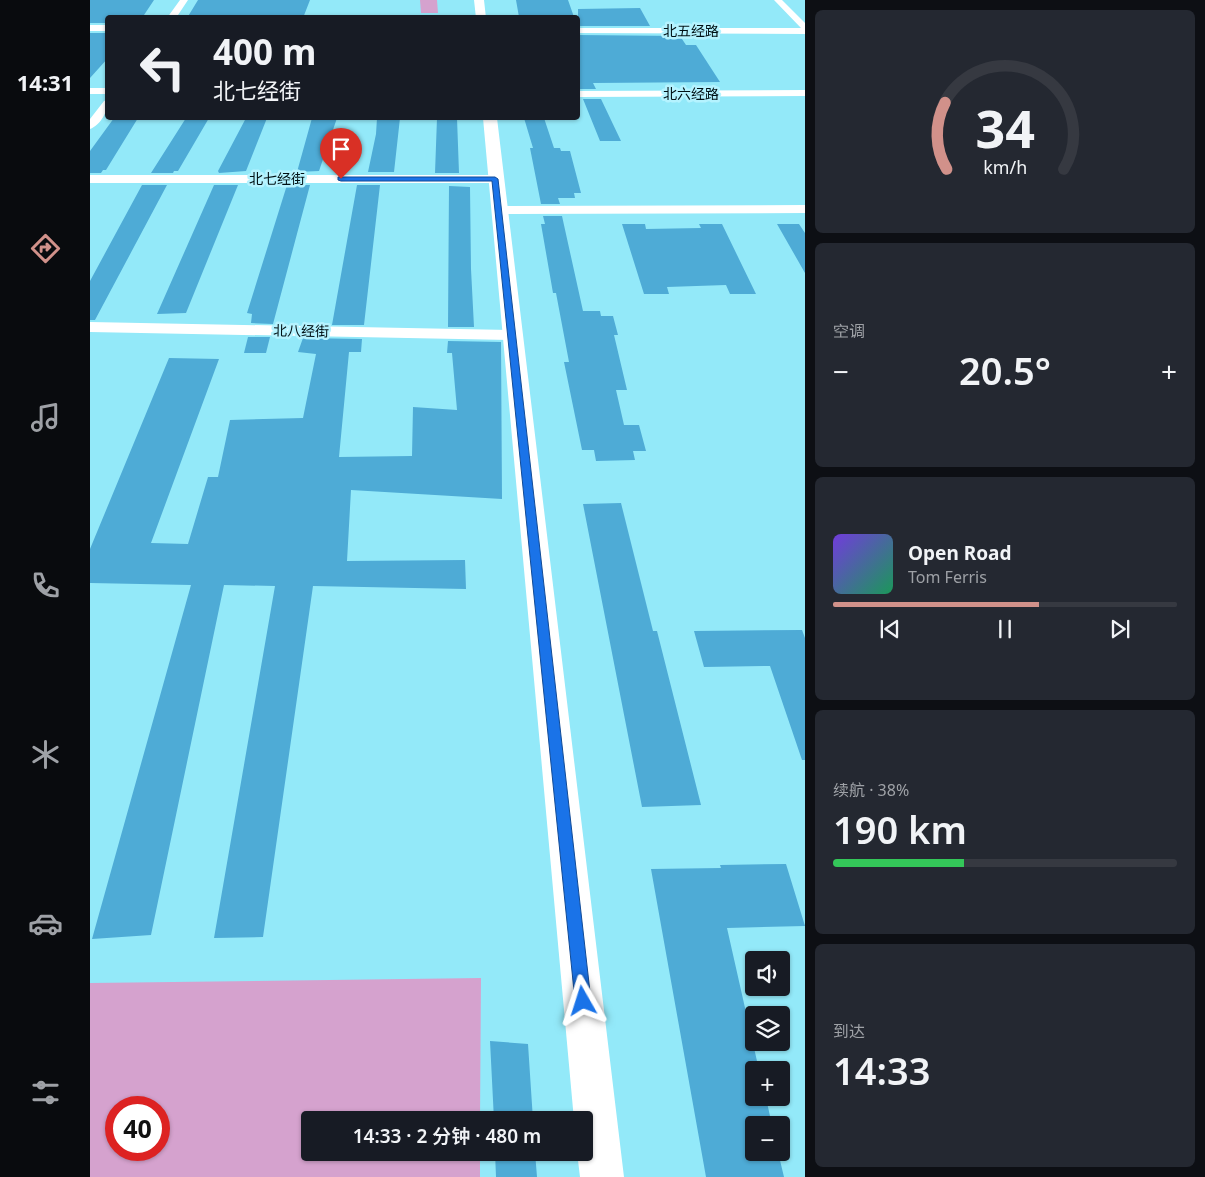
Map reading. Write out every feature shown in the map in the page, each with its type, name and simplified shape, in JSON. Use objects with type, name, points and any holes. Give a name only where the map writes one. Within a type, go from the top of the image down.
[{"type":"street","points":[[173,15],[184,0]]},
{"type":"street","points":[[479,0],[481,15]]},
{"type":"street","points":[[778,0],[805,30]]},
{"type":"street","points":[[90,28],[105,28]]},
{"type":"street","name":"北五经路","points":[[580,31],[805,30]]},
{"type":"street","points":[[90,91],[105,91]]},
{"type":"street","name":"北六经路","points":[[580,94],[805,93]]},
{"type":"street","points":[[90,126],[105,107]]},
{"type":"street","points":[[490,120],[498,210],[602,1177]]},
{"type":"street","name":"北七经街","points":[[90,179],[495,179]]},
{"type":"street","points":[[498,210],[805,209]]},
{"type":"street","name":"北八经街","points":[[90,327],[512,335]]},
{"type":"shaded area","points":[[420,0],[437,0],[438,13],[421,13]]},
{"type":"shaded area","points":[[481,978],[480,1111],[301,1111],[301,1161],[480,1161],[480,1177],[90,1177],[90,983]]},
{"type":"building","points":[[90,0],[154,0],[144,15],[105,15],[105,23],[90,23]]},
{"type":"building","points":[[198,0],[310,0],[304,15],[189,15]]},
{"type":"building","points":[[516,0],[568,0],[573,15],[519,15]]},
{"type":"building","points":[[640,8],[650,26],[580,26],[578,9]]},
{"type":"building","points":[[90,33],[105,33],[105,61],[90,78]]},
{"type":"building","points":[[580,35],[680,36],[686,45],[696,45],[720,82],[593,83],[596,89],[580,89]]},
{"type":"building","points":[[583,99],[601,99],[621,141],[600,141]]},
{"type":"building","points":[[113,120],[137,120],[106,170],[103,170],[101,173],[90,173],[90,151]]},
{"type":"building","points":[[185,120],[208,120],[178,171],[173,173],[151,173]]},
{"type":"building","points":[[245,120],[266,120],[246,171],[219,173],[218,171]]},
{"type":"building","points":[[311,120],[336,120],[319,171],[297,172]]},
{"type":"building","points":[[377,120],[400,120],[394,172],[368,172]]},
{"type":"building","points":[[437,120],[457,120],[459,173],[435,173]]},
{"type":"building","points":[[525,120],[545,120],[554,148],[560,148],[561,151],[570,151],[581,193],[574,193],[575,198],[558,198],[560,204],[541,204],[530,148],[533,148]]},
{"type":"building","points":[[142,185],[167,185],[95,320],[90,320],[90,281]]},
{"type":"building","points":[[214,185],[238,185],[186,313],[157,314]]},
{"type":"building","points":[[287,185],[310,185],[273,324],[251,323],[252,314],[247,313]]},
{"type":"building","points":[[357,185],[380,185],[364,325],[332,325]]},
{"type":"building","points":[[449,186],[470,187],[474,327],[448,327]]},
{"type":"building","points":[[543,216],[562,216],[583,311],[600,311],[601,316],[613,316],[618,335],[614,335],[627,390],[616,390],[624,425],[639,425],[646,451],[633,451],[635,460],[596,461],[594,450],[582,450],[564,362],[569,362],[556,293],[553,293],[541,224],[545,224]]},
{"type":"building","points":[[622,224],[645,224],[646,229],[701,228],[699,224],[722,224],[756,294],[730,294],[726,285],[667,287],[669,294],[644,294]]},
{"type":"building","points":[[777,224],[799,224],[805,233],[805,273]]},
{"type":"building","points":[[248,337],[270,337],[266,353],[244,353]]},
{"type":"building","points":[[303,338],[362,339],[361,352],[349,352],[339,457],[412,456],[413,407],[457,410],[452,353],[447,353],[448,341],[501,342],[502,499],[351,490],[347,561],[465,560],[466,589],[313,586],[263,937],[214,938],[275,586],[224,585],[151,935],[92,939],[191,585],[90,583],[90,549],[169,358],[219,359],[151,543],[188,544],[208,477],[218,477],[230,420],[303,418],[316,354],[298,352]]},
{"type":"building","points":[[621,503],[653,631],[657,631],[701,805],[642,807],[583,504]]},
{"type":"building","points":[[802,630],[805,638],[805,760],[802,760],[770,666],[704,667],[694,631]]},
{"type":"building","points":[[786,864],[805,926],[727,928],[745,1008],[745,1051],[755,1051],[757,1061],[745,1061],[745,1106],[768,1106],[770,1116],[745,1116],[745,1161],[780,1161],[784,1177],[706,1177],[651,869],[721,868],[720,865]]},
{"type":"building","points":[[490,1041],[528,1044],[532,1111],[494,1111]]},
{"type":"building","points":[[495,1161],[536,1161],[537,1177],[496,1177]]},
{"type":"route","points":[[341,179],[495,179],[583,1001]]}]
